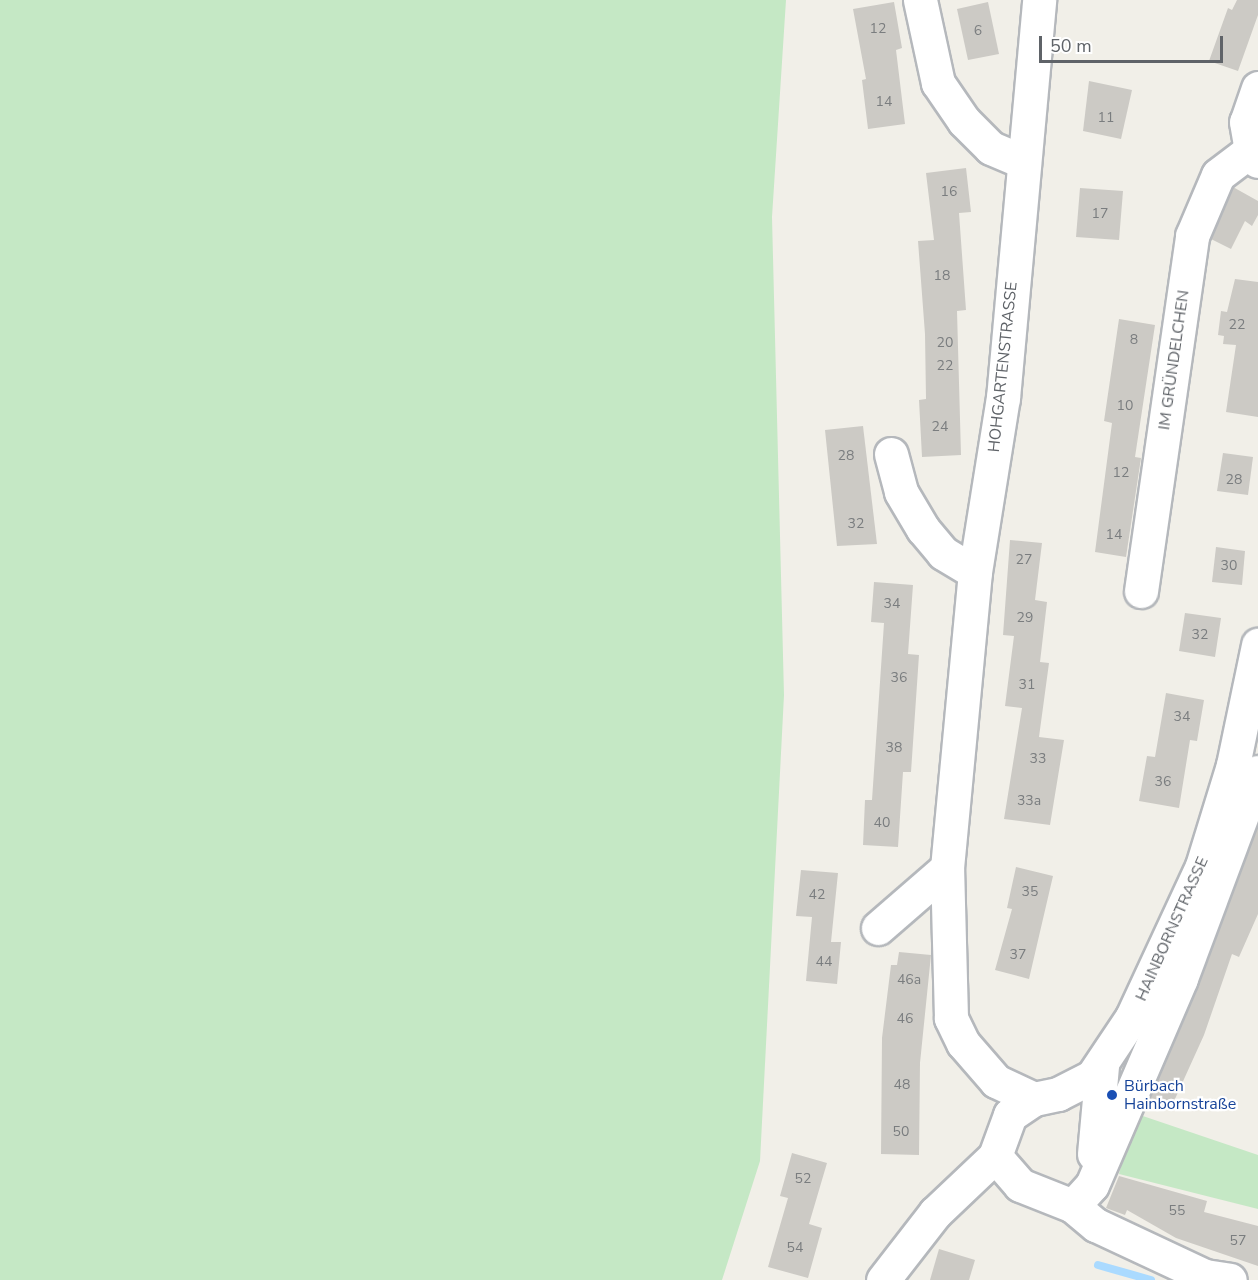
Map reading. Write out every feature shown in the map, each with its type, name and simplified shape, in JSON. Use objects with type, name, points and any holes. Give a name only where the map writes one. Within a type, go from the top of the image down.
[{"type":"street","points":[[920,0],[938,84],[964,121],[991,148],[1022,161]]},
{"type":"street","name":"HOHGARTENSTRASSE","points":[[1034,1099],[996,1082],[963,1043],[951,1018],[947,868],[975,572],[1003,398],[1022,161],[1039,0]]},
{"type":"street","points":[[1254,156],[1246,122],[1258,88]]},
{"type":"street","name":"IM GRÜNDELCHEN","points":[[1141,591],[1192,236],[1218,175],[1254,156]]},
{"type":"street","points":[[891,454],[901,492],[923,529],[943,553],[975,572]]},
{"type":"street","name":"HAINBORNSTRASSE","points":[[995,1156],[1010,1115],[1034,1099],[1058,1094],[1092,1077],[1102,1066],[1132,1017],[1202,866],[1233,765],[1258,645]]},
{"type":"street","name":"HAINBORNSTRASSE","points":[[1095,1172],[1217,890],[1258,772]]},
{"type":"street","points":[[878,928],[947,868]]},
{"type":"street","name":"HAINBORNSTRASSE","points":[[1073,1206],[1092,1185],[1095,1172],[1102,1066]]},
{"type":"street","points":[[883,1280],[935,1213],[995,1156],[1020,1185],[1073,1206],[1096,1225],[1194,1271],[1230,1280]]},
{"type":"green space","points":[[0,0],[786,0],[772,217],[784,695],[760,1161],[722,1280],[0,1280]]},
{"type":"green space","points":[[1134,1113],[1258,1155],[1258,1209],[1119,1174]]},
{"type":"building","points":[[1237,0],[1258,0],[1258,15],[1238,71],[1209,61],[1228,8],[1232,10]]},
{"type":"building","points":[[894,2],[902,48],[896,50],[905,124],[868,129],[862,80],[866,79],[853,9]]},
{"type":"building","points":[[988,2],[999,54],[968,60],[957,9]]},
{"type":"building","points":[[1089,81],[1132,90],[1121,139],[1083,131]]},
{"type":"building","points":[[966,168],[971,212],[959,213],[966,310],[957,311],[961,455],[922,457],[919,400],[926,399],[925,334],[918,241],[934,240],[926,173]]},
{"type":"building","points":[[1233,187],[1258,201],[1258,215],[1252,226],[1245,221],[1231,249],[1211,239]]},
{"type":"building","points":[[1080,188],[1123,191],[1119,240],[1076,237]]},
{"type":"building","points":[[1235,279],[1258,282],[1258,417],[1226,412],[1236,345],[1223,344],[1224,336],[1218,335],[1221,311],[1227,312]]},
{"type":"building","points":[[1119,319],[1155,325],[1135,457],[1141,458],[1126,557],[1095,552],[1112,423],[1104,421]]},
{"type":"building","points":[[863,426],[877,544],[837,546],[825,430]]},
{"type":"building","points":[[1223,453],[1253,457],[1248,495],[1217,491]]},
{"type":"building","points":[[1010,540],[1042,543],[1035,600],[1047,602],[1040,662],[1049,663],[1039,737],[1064,740],[1050,825],[1004,819],[1022,708],[1005,706],[1014,636],[1003,635]]},
{"type":"building","points":[[1216,547],[1245,551],[1242,585],[1212,582]]},
{"type":"building","points":[[874,582],[913,585],[908,654],[919,655],[911,772],[903,772],[898,847],[863,845],[865,800],[872,800],[884,623],[871,622]]},
{"type":"building","points":[[1185,613],[1221,618],[1215,657],[1179,651]]},
{"type":"building","points":[[1166,693],[1204,700],[1197,741],[1190,740],[1179,808],[1139,801],[1147,756],[1155,757]]},
{"type":"building","points":[[1258,826],[1258,914],[1239,957],[1232,954],[1204,1035],[1170,1110],[1149,1101]]},
{"type":"building","points":[[1016,867],[1053,876],[1029,979],[995,970],[1012,909],[1007,908]]},
{"type":"building","points":[[801,870],[838,873],[831,942],[841,942],[837,984],[806,981],[812,917],[796,916]]},
{"type":"building","points":[[899,952],[931,955],[920,1063],[919,1155],[881,1154],[882,1038],[891,965],[897,965]]},
{"type":"building","points":[[792,1153],[827,1163],[809,1224],[822,1228],[808,1278],[768,1267],[788,1198],[780,1196]]},
{"type":"building","points":[[1119,1176],[1207,1201],[1204,1212],[1258,1226],[1258,1266],[1176,1238],[1127,1210],[1125,1215],[1106,1208]]},
{"type":"building","points":[[939,1249],[975,1260],[969,1280],[930,1280]]},
{"type":"waterway","points":[[1098,1265],[1151,1280]]},
{"type":"place","name":"Bürbach Hainbornstraße","points":[[1112,1095]]}]
